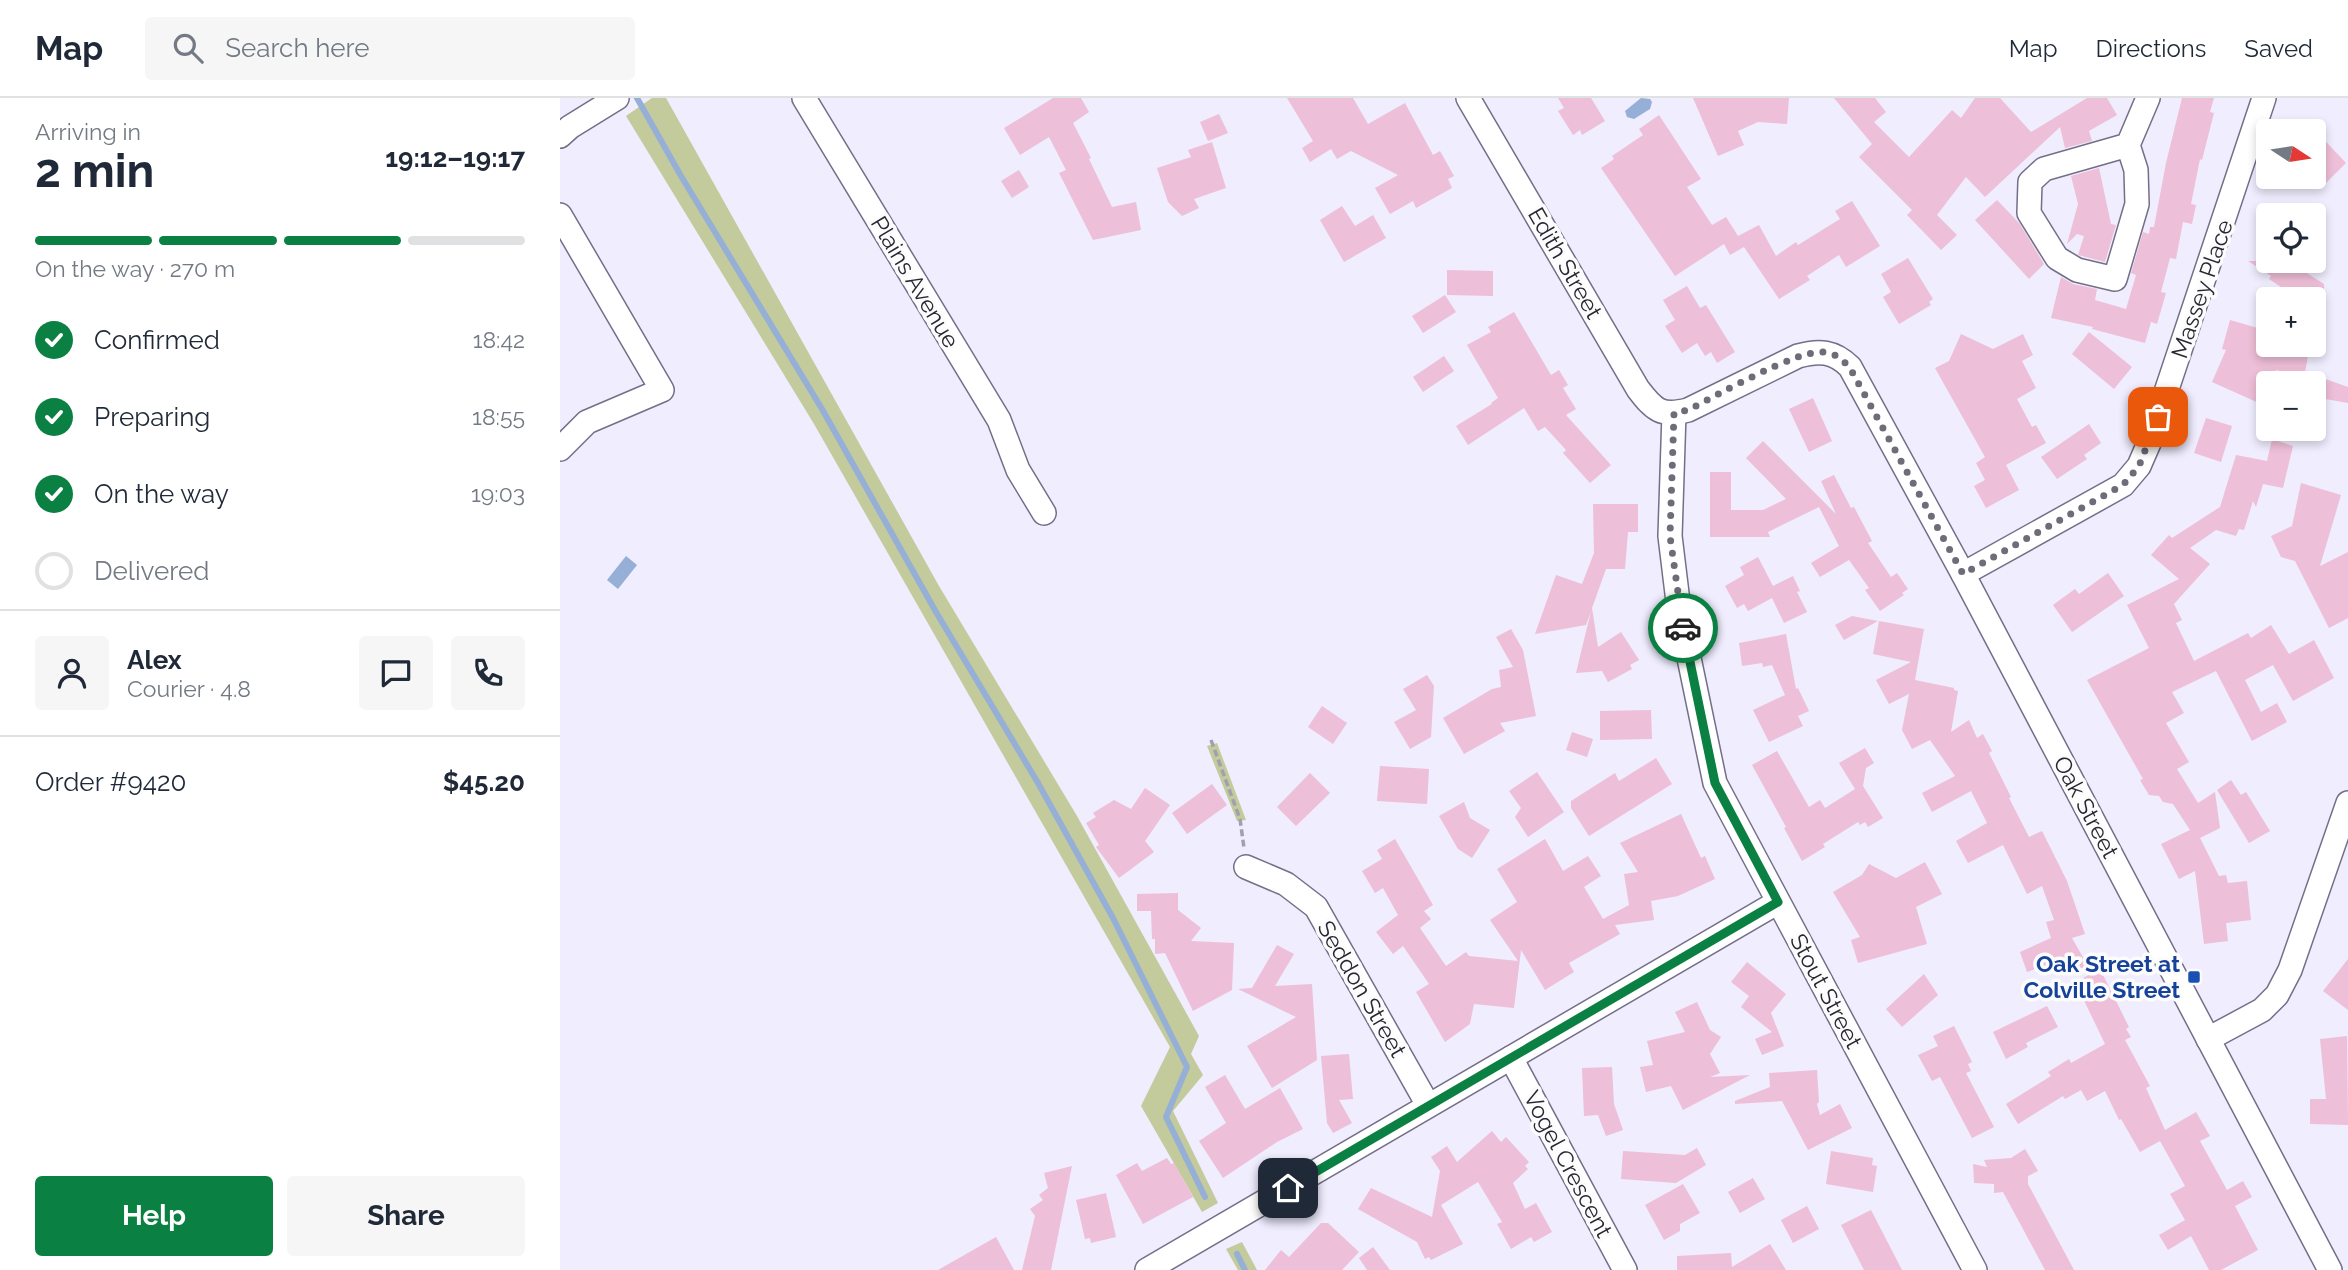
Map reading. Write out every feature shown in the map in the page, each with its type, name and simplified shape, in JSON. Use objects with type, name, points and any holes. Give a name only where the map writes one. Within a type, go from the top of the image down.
[{"type":"street","points":[[560,136],[617,98]]},
{"type":"street","name":"Plains Avenue","points":[[804,98],[999,420],[1018,470],[1044,513]]},
{"type":"street","name":"Edith Street","points":[[1468,98],[1638,389],[1653,407],[1674,413]]},
{"type":"street","points":[[2129,145],[2043,169],[2030,182],[2029,212],[2057,258],[2077,270],[2115,279],[2137,204],[2136,170],[2129,145],[2148,98]]},
{"type":"street","name":"Massey Place","points":[[1963,574],[2123,485],[2139,466],[2248,152],[2264,98]]},
{"type":"street","points":[[560,215],[662,390],[587,422],[560,449]]},
{"type":"street","name":"Oak Street","points":[[1674,413],[1688,410],[1798,356],[1821,352],[1841,358],[1857,379],[1963,574],[2330,1270]]},
{"type":"street","name":"Stout Street","points":[[1674,413],[1670,536],[1679,610],[1715,783],[1975,1270]]},
{"type":"street","points":[[2208,1039],[2262,1010],[2277,995],[2290,970],[2348,803]]},
{"type":"street","name":"Seddon Street","points":[[1246,867],[1286,884],[1316,907],[1428,1105]]},
{"type":"street","points":[[1147,1270],[1778,902]]},
{"type":"street","name":"Vogel Crescent","points":[[1511,1058],[1625,1270]]},
{"type":"path","points":[[1211,740],[1240,819],[1246,867]]},
{"type":"green space","points":[[652,98],[666,98],[939,586],[1077,816],[1199,1036],[1191,1054],[1203,1075],[1173,1111],[1218,1203],[1202,1212],[1141,1106],[1170,1047],[814,424],[626,116]]},
{"type":"green space","points":[[1217,743],[1246,820],[1237,821],[1207,746]]},
{"type":"green space","points":[[1242,1242],[1257,1270],[1238,1270],[1226,1249]]},
{"type":"water","points":[[1641,98],[1650,99],[1650,109],[1634,119],[1627,117],[1625,111]]},
{"type":"water","points":[[626,556],[637,565],[618,589],[607,580]]},
{"type":"building","points":[[1053,98],[1081,98],[1089,112],[1073,123],[1091,158],[1089,159],[1112,207],[1136,202],[1141,230],[1093,240],[1059,173],[1066,170],[1049,137],[1020,155],[1004,128]]},
{"type":"building","points":[[1287,98],[1353,98],[1368,124],[1405,103],[1433,155],[1440,151],[1454,176],[1448,179],[1452,188],[1416,208],[1413,201],[1390,214],[1375,188],[1398,175],[1351,151],[1337,159],[1331,149],[1310,162],[1302,148],[1313,141]]},
{"type":"building","points":[[1558,98],[1591,98],[1605,121],[1582,135],[1580,130],[1573,135],[1558,111],[1564,108]]},
{"type":"building","points":[[1693,98],[1789,98],[1787,124],[1758,122],[1738,131],[1744,145],[1718,156]]},
{"type":"building","points":[[1834,98],[1875,98],[1886,112],[1874,122],[1909,157],[1952,110],[1961,118],[1975,98],[2000,98],[2031,132],[2087,98],[2107,98],[2117,115],[2089,131],[2092,141],[2065,148],[2060,127],[1985,197],[1966,177],[1937,215],[1957,235],[1941,250],[1907,215],[1912,210],[1859,157],[1872,144]]},
{"type":"building","points":[[2182,98],[2214,98],[2210,112],[2214,113],[2202,160],[2200,159],[2191,204],[2196,205],[2192,224],[2183,222],[2176,259],[2170,258],[2161,292],[2166,293],[2157,324],[2151,322],[2145,343],[2051,318],[2061,277],[2073,284],[2097,289],[2095,300],[2126,309],[2136,275],[2131,273],[2143,232],[2149,234],[2150,227],[2154,227]]},
{"type":"building","points":[[1219,114],[1228,133],[1208,141],[1200,122]]},
{"type":"building","points":[[1659,115],[1701,179],[1687,187],[1712,225],[1726,217],[1738,236],[1759,225],[1776,256],[1796,242],[1798,245],[1840,219],[1835,211],[1852,201],[1880,246],[1846,267],[1839,255],[1807,276],[1810,280],[1779,299],[1744,247],[1730,255],[1724,244],[1675,276],[1601,168],[1614,159],[1612,156],[1643,135],[1639,129]]},
{"type":"building","points":[[1212,142],[1226,188],[1194,199],[1199,208],[1182,216],[1168,202],[1157,168],[1191,157],[1188,150]]},
{"type":"building","points":[[2326,142],[2346,163],[2326,183]]},
{"type":"building","points":[[2099,168],[2111,224],[2116,225],[2105,262],[2078,255],[2084,236],[2077,234],[2067,244],[2078,204],[2071,176]]},
{"type":"building","points":[[1019,170],[1029,187],[1012,198],[1001,181]]},
{"type":"building","points":[[1997,200],[2020,224],[2044,264],[2029,279],[1975,220]]},
{"type":"building","points":[[1342,206],[1355,226],[1373,215],[1386,238],[1344,262],[1320,220]]},
{"type":"building","points":[[1908,258],[1933,299],[1929,302],[1931,305],[1899,324],[1883,297],[1891,292],[1881,274]]},
{"type":"building","points":[[1447,270],[1493,271],[1493,296],[1447,295]]},
{"type":"building","points":[[2266,273],[2307,273],[2324,284],[2324,287],[2281,287],[2269,279],[2271,276]]},
{"type":"building","points":[[1687,286],[1700,308],[1706,305],[1735,352],[1717,363],[1711,352],[1705,356],[1697,343],[1682,353],[1665,326],[1675,320],[1663,300]]},
{"type":"building","points":[[1445,295],[1456,312],[1423,333],[1412,316]]},
{"type":"building","points":[[1514,312],[1551,375],[1559,370],[1568,385],[1563,388],[1576,409],[1566,415],[1611,465],[1590,483],[1563,453],[1566,450],[1545,427],[1538,431],[1524,408],[1468,445],[1456,426],[1498,398],[1467,345],[1491,332],[1488,327]]},
{"type":"building","points":[[2230,320],[2256,328],[2256,357],[2308,357],[2305,371],[2256,371],[2256,402],[2212,382],[2226,350],[2222,349]]},
{"type":"building","points":[[2089,332],[2132,367],[2114,389],[2072,354]]},
{"type":"building","points":[[1961,334],[1993,349],[2023,334],[2033,355],[2022,361],[2036,388],[2017,399],[2032,427],[2036,425],[2046,443],[2006,465],[2019,490],[1986,508],[1974,486],[1985,480],[1976,463],[1985,457],[1935,368],[1949,361]]},
{"type":"building","points":[[1444,356],[1454,371],[1423,392],[1413,377]]},
{"type":"building","points":[[2326,379],[2348,387],[2348,403],[2326,399]]},
{"type":"building","points":[[1813,398],[1832,441],[1809,452],[1789,409]]},
{"type":"building","points":[[2206,418],[2232,426],[2221,462],[2194,453]]},
{"type":"building","points":[[2089,424],[2101,443],[2084,455],[2087,459],[2057,479],[2041,457]]},
{"type":"building","points":[[1763,441],[1836,514],[1821,481],[1834,475],[1872,541],[1868,543],[1891,577],[1897,573],[1908,589],[1902,593],[1904,595],[1880,611],[1865,590],[1869,588],[1849,560],[1820,577],[1811,563],[1839,546],[1819,507],[1768,532],[1770,537],[1710,537],[1710,472],[1731,472],[1731,510],[1763,510],[1786,499],[1746,458]]},
{"type":"building","points":[[2272,441],[2293,446],[2283,488],[2263,484],[2256,507],[2253,501],[2244,530],[2239,529],[2236,536],[2216,530],[2190,548],[2210,564],[2174,604],[2182,620],[2176,623],[2194,661],[2248,633],[2251,638],[2271,625],[2289,654],[2314,640],[2334,678],[2293,701],[2273,665],[2245,680],[2261,712],[2277,703],[2287,722],[2252,741],[2216,671],[2172,692],[2184,713],[2166,723],[2189,762],[2177,769],[2198,803],[2215,792],[2220,828],[2200,838],[2219,876],[2226,875],[2228,883],[2247,881],[2251,920],[2226,923],[2228,941],[2204,944],[2195,871],[2179,879],[2161,844],[2190,830],[2173,804],[2163,802],[2159,796],[2149,795],[2140,780],[2143,779],[2087,680],[2149,648],[2127,605],[2179,579],[2151,555],[2169,535],[2172,538],[2220,507],[2236,455],[2267,461]]},
{"type":"building","points":[[2301,483],[2341,495],[2320,566],[2348,552],[2348,618],[2329,628],[2295,561],[2281,557],[2271,536],[2292,526]]},
{"type":"building","points":[[1593,504],[1638,504],[1638,532],[1628,532],[1625,569],[1606,569],[1592,608],[1598,647],[1621,632],[1639,660],[1630,665],[1632,669],[1608,682],[1602,671],[1576,673],[1591,611],[1586,625],[1535,634],[1556,575],[1582,584],[1594,553]]},
{"type":"building","points":[[1758,557],[1773,586],[1793,576],[1807,612],[1784,623],[1772,598],[1748,611],[1744,604],[1737,608],[1725,586],[1744,575],[1740,567]]},
{"type":"building","points":[[2108,573],[2124,596],[2072,632],[2053,605],[2075,589],[2079,594]]},
{"type":"building","points":[[1852,616],[1878,621],[1844,640],[1835,625]]},
{"type":"building","points":[[1879,621],[1924,629],[1915,680],[1958,691],[1951,732],[1969,720],[1977,738],[1983,734],[1992,751],[1989,753],[2011,797],[2009,798],[2029,837],[2042,831],[2067,881],[2085,934],[2072,938],[2088,966],[2063,975],[2057,964],[2037,973],[2035,969],[2027,972],[2020,952],[2051,938],[2046,922],[2054,920],[2042,886],[2027,894],[2003,845],[1968,863],[1956,841],[1987,823],[1971,791],[1932,812],[1922,793],[1955,776],[1930,740],[1912,749],[1902,730],[1909,694],[1889,704],[1876,680],[1911,662],[1873,654]]},
{"type":"building","points":[[1511,629],[1523,650],[1536,716],[1500,723],[1505,731],[1464,754],[1443,718],[1492,689],[1501,687],[1499,670],[1513,667],[1496,637]]},
{"type":"building","points":[[1786,634],[1796,689],[1798,688],[1809,711],[1798,716],[1803,726],[1769,742],[1753,710],[1785,695],[1772,665],[1763,667],[1762,663],[1742,666],[1739,643]]},
{"type":"building","points":[[1427,675],[1434,686],[1431,737],[1410,749],[1394,722],[1416,710],[1403,689]]},
{"type":"building","points":[[1322,706],[1347,723],[1333,744],[1308,727]]},
{"type":"building","points":[[1651,710],[1652,739],[1600,740],[1600,711]]},
{"type":"building","points":[[1572,732],[1593,739],[1587,757],[1566,750]]},
{"type":"building","points":[[1865,748],[1874,763],[1866,768],[1863,786],[1883,818],[1868,827],[1865,822],[1860,825],[1858,822],[1802,861],[1752,765],[1777,751],[1809,807],[1820,800],[1825,808],[1855,789],[1839,763]]},
{"type":"building","points":[[1656,758],[1672,784],[1589,836],[1571,808],[1571,801],[1615,773],[1619,781]]},
{"type":"building","points":[[1380,766],[1429,769],[1427,804],[1377,801]]},
{"type":"building","points":[[1537,772],[1564,812],[1528,837],[1515,817],[1521,808],[1509,791]]},
{"type":"building","points":[[1310,773],[1330,793],[1296,826],[1277,807]]},
{"type":"building","points":[[2231,780],[2241,795],[2246,792],[2270,831],[2249,843],[2217,790]]},
{"type":"building","points":[[1212,784],[1227,805],[1187,834],[1172,813]]},
{"type":"building","points":[[1145,788],[1170,805],[1145,841],[1154,852],[1119,878],[1096,847],[1099,845],[1086,823],[1096,817],[1093,813],[1114,800],[1131,809]]},
{"type":"building","points":[[1464,802],[1470,818],[1490,830],[1472,858],[1458,849],[1439,816]]},
{"type":"building","points":[[1681,814],[1701,858],[1705,856],[1715,879],[1678,896],[1651,901],[1654,920],[1615,925],[1620,934],[1569,963],[1574,972],[1545,990],[1521,950],[1514,1008],[1474,1004],[1470,1024],[1445,1042],[1416,992],[1429,984],[1403,946],[1393,954],[1376,932],[1398,915],[1383,888],[1375,893],[1362,871],[1382,859],[1377,850],[1395,839],[1433,905],[1424,911],[1431,919],[1420,928],[1446,966],[1466,952],[1469,956],[1518,961],[1490,920],[1517,902],[1497,869],[1545,839],[1563,871],[1588,856],[1601,876],[1584,887],[1603,919],[1629,905],[1624,874],[1638,872],[1620,843]]},
{"type":"building","points":[[1925,862],[1942,894],[1916,907],[1927,944],[1858,963],[1851,940],[1860,937],[1833,892],[1862,875],[1869,864],[1896,878]]},
{"type":"building","points":[[1178,893],[1178,910],[1201,928],[1191,941],[1234,943],[1232,990],[1193,1011],[1165,953],[1155,954],[1151,911],[1137,911],[1137,894]]},
{"type":"building","points":[[1277,945],[1294,954],[1275,986],[1312,984],[1317,1060],[1272,1088],[1247,1046],[1296,1017],[1238,989],[1252,988]]},
{"type":"building","points":[[2348,959],[2348,1010],[2323,991]]},
{"type":"building","points":[[1747,962],[1786,994],[1771,1013],[1784,1046],[1762,1055],[1755,1039],[1772,1032],[1741,1007],[1749,996],[1731,982]]},
{"type":"building","points":[[2100,969],[2129,1027],[2126,1029],[2131,1037],[2125,1040],[2150,1086],[2146,1088],[2165,1130],[2196,1112],[2210,1136],[2200,1141],[2227,1190],[2243,1181],[2252,1197],[2235,1206],[2258,1250],[2221,1270],[2209,1270],[2191,1236],[2168,1250],[2159,1235],[2185,1220],[2170,1194],[2185,1186],[2160,1141],[2140,1152],[2121,1119],[2119,1120],[2105,1091],[2087,1101],[2081,1090],[2065,1099],[2063,1096],[2018,1124],[2006,1104],[2051,1076],[2048,1072],[2069,1059],[2071,1063],[2105,1044],[2079,990],[2086,986],[2083,978]]},
{"type":"building","points":[[1924,974],[1938,995],[1902,1027],[1886,1009]]},
{"type":"building","points":[[1697,1002],[1710,1030],[1721,1037],[1710,1054],[1720,1073],[1710,1077],[1750,1075],[1683,1110],[1671,1086],[1646,1092],[1640,1067],[1653,1065],[1647,1041],[1685,1032],[1675,1012]]},
{"type":"building","points":[[2047,1006],[2058,1027],[2026,1043],[2028,1047],[2006,1059],[1993,1032]]},
{"type":"building","points":[[1954,1026],[1972,1062],[1968,1064],[1971,1071],[1966,1073],[1994,1127],[1972,1138],[1940,1077],[1932,1081],[1918,1055],[1938,1046],[1933,1036]]},
{"type":"building","points":[[2347,1036],[2348,1125],[2310,1124],[2310,1099],[2326,1099],[2320,1039]]},
{"type":"building","points":[[1349,1054],[1353,1099],[1339,1100],[1352,1123],[1333,1133],[1327,1123],[1321,1056]]},
{"type":"building","points":[[1612,1067],[1614,1104],[1623,1130],[1606,1136],[1598,1115],[1584,1116],[1582,1068]]},
{"type":"building","points":[[1817,1070],[1817,1104],[1820,1115],[1840,1104],[1852,1128],[1808,1150],[1782,1101],[1735,1104],[1735,1101],[1770,1087],[1769,1073]]},
{"type":"building","points":[[1225,1075],[1245,1109],[1280,1088],[1303,1129],[1277,1142],[1223,1178],[1199,1141],[1226,1123],[1205,1087]]},
{"type":"building","points":[[1492,1131],[1501,1142],[1506,1137],[1529,1162],[1525,1166],[1528,1169],[1513,1183],[1525,1209],[1536,1203],[1552,1232],[1534,1242],[1531,1237],[1511,1249],[1497,1224],[1502,1222],[1478,1182],[1441,1205],[1463,1244],[1431,1260],[1429,1257],[1425,1259],[1417,1242],[1358,1209],[1371,1188],[1432,1217],[1440,1171],[1431,1157],[1447,1146],[1457,1162]]},
{"type":"building","points":[[1697,1148],[1706,1165],[1676,1183],[1621,1179],[1623,1151],[1685,1155]]},
{"type":"building","points":[[2025,1149],[2038,1171],[2028,1176],[2028,1184],[2074,1270],[2045,1270],[2003,1192],[1994,1193],[1994,1184],[1974,1183],[1973,1164],[1987,1167],[1984,1160],[2011,1158]]},
{"type":"building","points":[[1831,1151],[1873,1158],[1872,1165],[1877,1166],[1873,1192],[1826,1184]]},
{"type":"building","points":[[1167,1158],[1171,1164],[1174,1163],[1193,1197],[1143,1224],[1116,1175],[1137,1163],[1142,1171]]},
{"type":"building","points":[[1072,1166],[1051,1270],[1022,1270],[1035,1216],[1030,1209],[1043,1200],[1039,1195],[1048,1188],[1044,1173]]},
{"type":"building","points":[[1753,1178],[1765,1199],[1740,1213],[1728,1192]]},
{"type":"building","points":[[1683,1184],[1700,1213],[1680,1224],[1680,1231],[1664,1240],[1645,1205]]},
{"type":"building","points":[[1106,1193],[1116,1237],[1091,1243],[1090,1238],[1085,1239],[1076,1200]]},
{"type":"building","points":[[1807,1206],[1819,1229],[1793,1243],[1781,1220]]},
{"type":"building","points":[[1871,1210],[1902,1270],[1864,1270],[1841,1225]]},
{"type":"building","points":[[1321,1223],[1328,1223],[1359,1252],[1342,1270],[1265,1270],[1281,1250],[1289,1257]]},
{"type":"building","points":[[996,1237],[1014,1270],[938,1270]]},
{"type":"building","points":[[1770,1244],[1786,1270],[1677,1270],[1677,1256],[1731,1253],[1732,1267]]},
{"type":"building","points":[[1373,1247],[1390,1270],[1367,1270],[1359,1258]]},
{"type":"waterway","points":[[637,98],[822,409],[1113,918],[1187,1067],[1166,1117],[1205,1197]]},
{"type":"waterway","points":[[1237,1254],[1245,1270]]},
{"type":"way so far","points":[[1683,628],[1670,536],[1674,413],[1688,410],[1798,356],[1831,353],[1841,358],[1850,368],[1963,574],[2123,485],[2139,466],[2158,417]]},
{"type":"place","name":"Oak Street at Colville Street","points":[[2194,977]]},
{"type":"route","points":[[1288,1188],[1778,902],[1715,783],[1683,628]]}]
